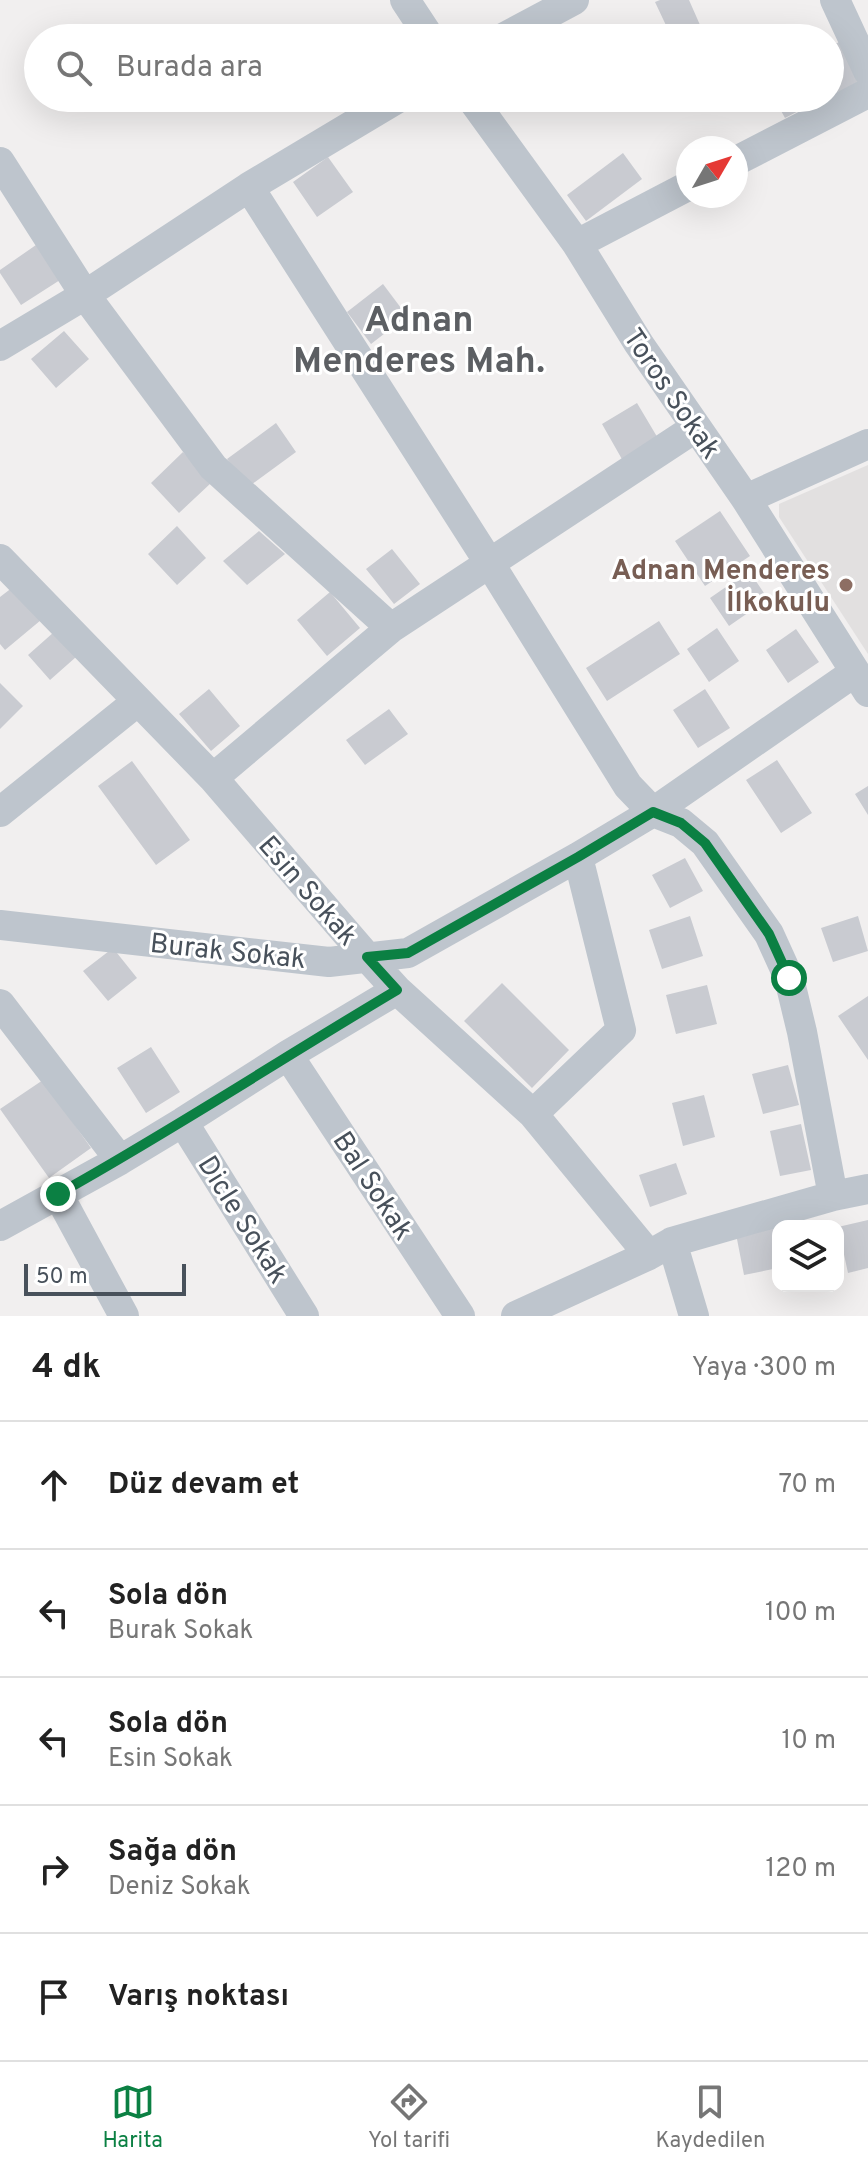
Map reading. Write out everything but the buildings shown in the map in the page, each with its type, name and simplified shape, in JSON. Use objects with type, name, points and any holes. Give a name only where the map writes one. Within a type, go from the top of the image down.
[{"type":"street","points":[[405,0],[421,24]]},
{"type":"street","points":[[529,24],[574,0]]},
{"type":"street","points":[[835,0],[868,71]]},
{"type":"street","points":[[844,105],[868,93]]},
{"type":"street","points":[[0,346],[85,295],[249,187],[375,112]]},
{"type":"street","name":"Toros Sokak","points":[[481,112],[577,244],[639,344],[746,499],[862,682]]},
{"type":"street","points":[[748,155],[831,112]]},
{"type":"street","points":[[0,162],[85,295],[213,467],[391,628]]},
{"type":"street","points":[[249,187],[628,786],[653,812],[681,823],[705,843],[769,934],[789,978],[796,1005],[833,1196]]},
{"type":"street","points":[[577,244],[676,192]]},
{"type":"street","points":[[213,778],[391,628],[695,428]]},
{"type":"street","points":[[746,499],[868,444]]},
{"type":"street","name":"Esin Sokak","points":[[0,559],[213,778],[397,990],[533,1114],[660,1249]]},
{"type":"street","name":"Burak Sokak","points":[[0,925],[329,962],[408,953],[578,857],[862,682]]},
{"type":"street","points":[[0,812],[138,701]]},
{"type":"street","points":[[533,1114],[621,1030],[578,857]]},
{"type":"street","points":[[0,1226],[120,1160],[397,990]]},
{"type":"street","points":[[0,1004],[120,1160]]},
{"type":"street","name":"Bal Sokak","points":[[288,1055],[460,1316]]},
{"type":"street","name":"Dicle Sokak","points":[[183,1122],[304,1316]]},
{"type":"street","points":[[516,1316],[660,1249],[833,1196],[868,1189]]},
{"type":"street","points":[[58,1194],[124,1316]]},
{"type":"street","points":[[660,1249],[694,1316]]},
{"type":"shaded area","name":"Adnan Menderes İlkokulu","points":[[868,465],[868,654],[779,517],[779,504]]},
{"type":"place","name":"Adnan Menderes İlkokulu","points":[[846,585]]},
{"type":"district","name":"Adnan Menderes Mah.","points":[[419,338]]},
{"type":"route","points":[[58,1194],[120,1160],[397,990],[367,957],[408,953],[653,812],[681,823],[705,843],[769,934],[789,978]]}]
